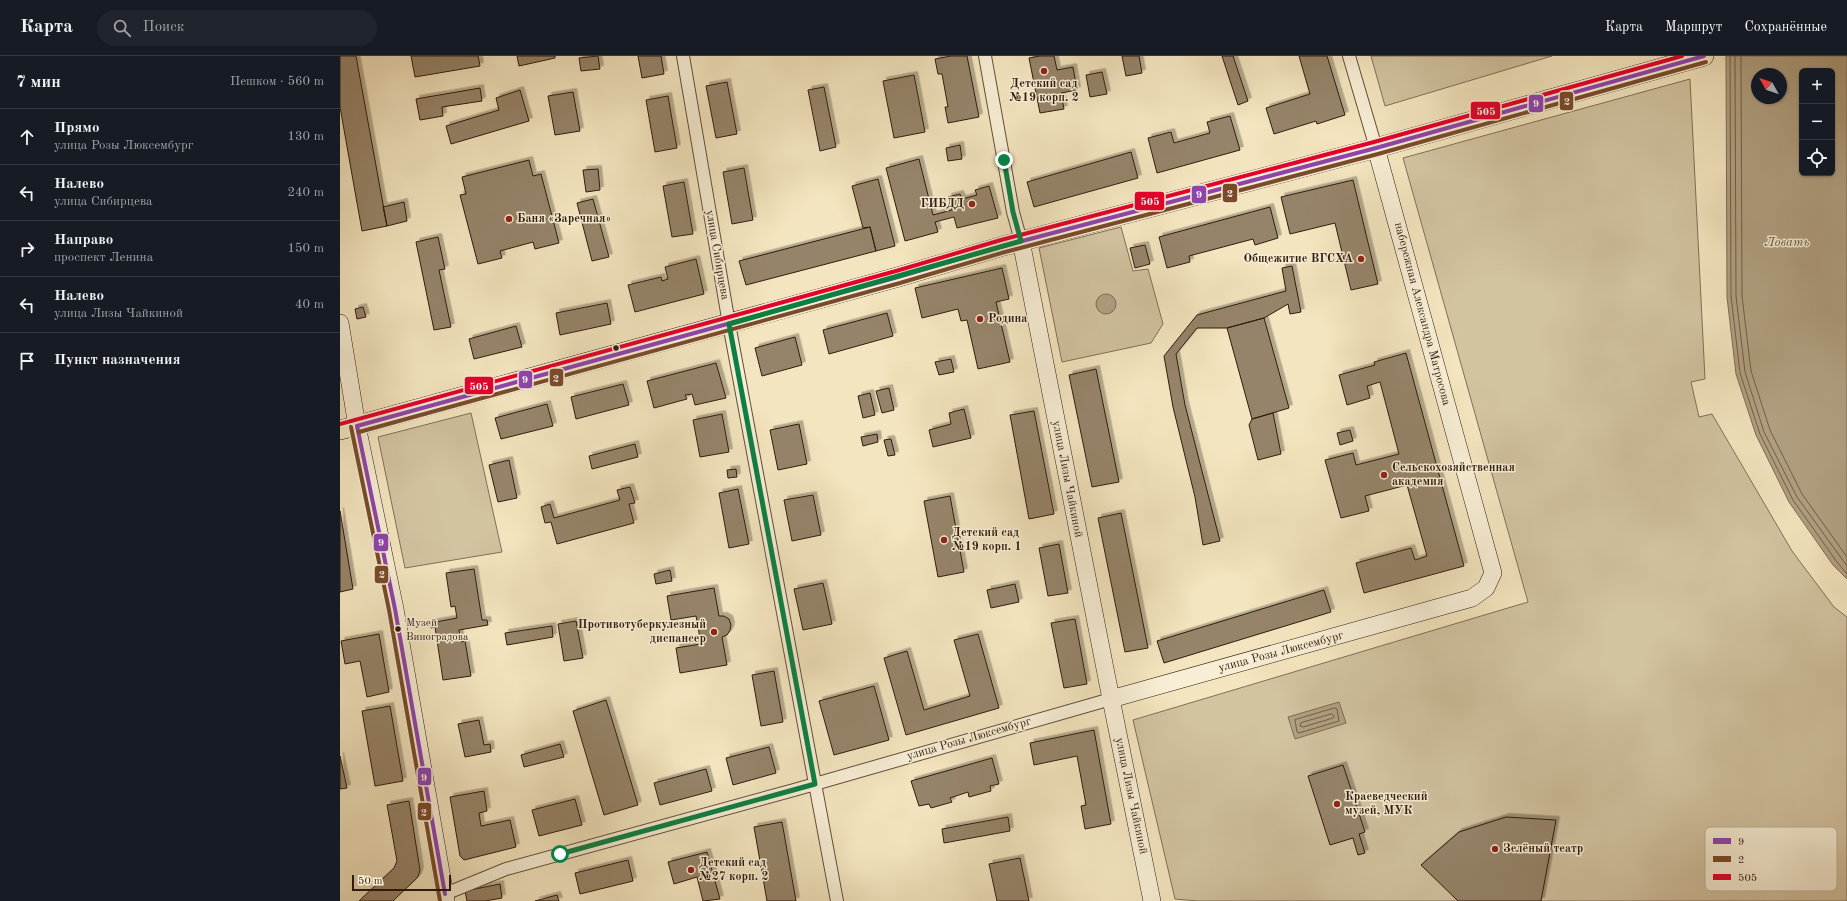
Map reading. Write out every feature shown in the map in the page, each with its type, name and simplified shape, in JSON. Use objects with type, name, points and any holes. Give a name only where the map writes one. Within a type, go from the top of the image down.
[{"type":"main road","points":[[348,428],[729,324],[1021,241],[1376,148],[1704,56]]},
{"type":"street","name":"улица Сибирцева","points":[[683,56],[729,324],[837,901]]},
{"type":"street","name":"улица Лизы Чайкиной","points":[[985,56],[1013,212],[1021,241],[1152,901]]},
{"type":"street","name":"набережная Александра Матросова","points":[[1349,56],[1376,148],[1493,573]]},
{"type":"street","points":[[340,323],[348,428],[395,608],[443,899]]},
{"type":"street","name":"улица Розы Люксембург","points":[[443,899],[506,869],[815,784],[1472,598],[1486,588],[1493,573]]},
{"type":"shaded area","points":[[1371,56],[1552,56],[1385,106]]},
{"type":"shaded area","points":[[1690,79],[1705,379],[1691,382],[1699,417],[1712,414],[1792,551],[1834,607],[1847,617],[1847,901],[1198,901],[1175,899],[1133,720],[1528,602],[1403,158]]},
{"type":"shaded area","points":[[1121,227],[1133,271],[1148,269],[1163,324],[1151,343],[1062,362],[1039,248]]},
{"type":"shaded area","points":[[471,413],[502,552],[405,568],[378,437]]},
{"type":"water","name":"Ловать","points":[[1726,56],[1847,56],[1847,579],[1833,565],[1789,502],[1756,435],[1736,374],[1727,297]]},
{"type":"water","points":[[1106,294],[1113,297],[1116,304],[1113,311],[1106,314],[1099,311],[1096,304],[1099,297]]},
{"type":"water","points":[[1339,702],[1346,723],[1295,739],[1288,717]]},
{"type":"building","points":[[340,56],[356,56],[387,226],[362,231],[340,107]]},
{"type":"building","points":[[411,56],[478,56],[480,66],[415,77]]},
{"type":"building","points":[[517,56],[555,56],[555,58],[519,66]]},
{"type":"building","points":[[598,56],[600,69],[581,71],[579,58]]},
{"type":"building","points":[[638,56],[661,56],[664,74],[642,78]]},
{"type":"building","points":[[951,56],[967,56],[979,117],[948,123],[945,107],[948,107],[942,74],[938,74],[935,59]]},
{"type":"building","points":[[1054,56],[1057,70],[1073,67],[1077,90],[1061,93],[1064,109],[1040,113],[1029,58]]},
{"type":"building","points":[[1122,56],[1139,56],[1142,73],[1126,76]]},
{"type":"building","points":[[1222,56],[1233,56],[1248,101],[1238,105]]},
{"type":"building","points":[[1299,56],[1327,56],[1345,115],[1317,124],[1316,121],[1274,134],[1266,108],[1310,94]]},
{"type":"building","points":[[1102,72],[1107,94],[1090,97],[1086,75]]},
{"type":"building","points":[[914,75],[925,132],[894,138],[883,81]]},
{"type":"building","points":[[727,82],[737,134],[716,138],[706,86]]},
{"type":"building","points":[[824,87],[836,147],[820,151],[808,90]]},
{"type":"building","points":[[480,88],[482,101],[442,107],[443,116],[420,120],[416,99]]},
{"type":"building","points":[[520,90],[529,121],[451,144],[446,126],[499,110],[496,98]]},
{"type":"building","points":[[573,92],[580,131],[555,135],[548,96]]},
{"type":"building","points":[[668,96],[677,148],[655,152],[646,100]]},
{"type":"building","points":[[1230,116],[1240,150],[1157,173],[1148,138],[1171,132],[1174,143],[1210,133],[1207,122]]},
{"type":"building","points":[[960,145],[962,159],[948,161],[946,148]]},
{"type":"building","points":[[1131,152],[1138,178],[1034,207],[1027,182]]},
{"type":"building","name":"ГИБДД","points":[[919,159],[933,215],[952,210],[948,197],[960,194],[962,199],[977,195],[975,190],[989,186],[998,218],[957,228],[954,217],[935,222],[938,232],[905,241],[886,168]]},
{"type":"building","name":"Баня «Заречная»","points":[[529,160],[533,176],[541,174],[559,243],[535,249],[533,242],[500,251],[502,258],[478,264],[460,195],[466,194],[462,177]]},
{"type":"building","points":[[744,168],[753,220],[732,224],[723,172]]},
{"type":"building","points":[[598,169],[600,190],[586,192],[583,170]]},
{"type":"building","points":[[878,179],[895,246],[876,251],[870,227],[863,228],[852,186]]},
{"type":"building","points":[[1353,180],[1378,284],[1351,290],[1335,223],[1290,234],[1281,197]]},
{"type":"building","points":[[684,182],[693,234],[672,237],[663,186]]},
{"type":"building","points":[[593,199],[609,257],[592,261],[577,203]]},
{"type":"building","points":[[404,202],[407,221],[387,226],[383,207]]},
{"type":"building","points":[[1270,207],[1278,238],[1255,245],[1253,239],[1189,256],[1190,262],[1167,268],[1159,237]]},
{"type":"building","points":[[870,227],[876,251],[746,285],[739,261]]},
{"type":"building","points":[[438,237],[445,269],[439,270],[451,327],[434,330],[416,242]]},
{"type":"building","points":[[1145,245],[1150,264],[1135,268],[1130,248]]},
{"type":"building","points":[[696,259],[704,294],[635,312],[628,285],[661,277],[662,281],[668,279],[665,267]]},
{"type":"building","points":[[1292,266],[1301,312],[1290,314],[1288,304],[1264,318],[1227,328],[1197,328],[1176,354],[1185,405],[1220,541],[1203,545],[1195,497],[1173,407],[1164,356],[1197,315],[1286,291],[1282,268]]},
{"type":"building","name":"Родина","points":[[1002,268],[1009,299],[996,302],[1010,362],[978,369],[967,320],[961,321],[958,309],[922,318],[915,288]]},
{"type":"building","points":[[607,303],[611,324],[560,335],[556,313]]},
{"type":"building","points":[[363,307],[366,317],[357,319],[355,309]]},
{"type":"building","points":[[887,313],[893,336],[829,354],[823,330]]},
{"type":"building","points":[[1264,318],[1289,408],[1252,419],[1227,328]]},
{"type":"building","points":[[516,326],[522,347],[474,359],[469,339]]},
{"type":"building","points":[[795,337],[802,365],[762,376],[755,348]]},
{"type":"building","name":"Сельскохозяйственная академия","points":[[1406,353],[1464,566],[1364,593],[1356,563],[1411,548],[1415,560],[1427,556],[1407,485],[1365,496],[1369,511],[1341,518],[1325,460],[1353,453],[1356,465],[1399,454],[1380,382],[1367,386],[1370,398],[1347,405],[1339,375],[1375,365],[1374,362]]},
{"type":"building","points":[[951,359],[954,372],[939,375],[935,362]]},
{"type":"building","points":[[716,363],[726,398],[695,405],[692,394],[685,395],[687,399],[654,408],[647,381]]},
{"type":"building","points":[[1096,369],[1119,482],[1092,487],[1069,375]]},
{"type":"building","points":[[623,384],[629,405],[576,419],[571,397]]},
{"type":"building","points":[[889,388],[894,410],[882,413],[876,391]]},
{"type":"building","points":[[870,393],[875,415],[863,418],[858,396]]},
{"type":"building","points":[[547,404],[553,426],[501,439],[495,418]]},
{"type":"building","points":[[964,409],[971,438],[933,447],[929,430],[951,424],[949,413]]},
{"type":"building","points":[[1034,411],[1054,514],[1029,519],[1010,415]]},
{"type":"building","points":[[1273,413],[1281,454],[1258,460],[1249,425],[1252,419]]},
{"type":"building","points":[[722,414],[729,452],[700,457],[693,420]]},
{"type":"building","points":[[799,424],[807,464],[778,470],[770,430]]},
{"type":"building","points":[[1350,430],[1353,441],[1340,445],[1337,433]]},
{"type":"building","points":[[877,434],[878,442],[863,446],[861,437]]},
{"type":"building","points":[[891,439],[895,455],[888,456],[884,440]]},
{"type":"building","points":[[635,444],[638,457],[592,469],[589,456]]},
{"type":"building","points":[[509,460],[517,498],[498,502],[489,465]]},
{"type":"building","points":[[736,469],[737,477],[728,478],[727,470]]},
{"type":"building","points":[[630,487],[635,503],[629,504],[634,523],[557,544],[551,522],[545,523],[541,507],[550,504],[554,518],[620,500],[617,490]]},
{"type":"building","points":[[738,489],[749,544],[729,548],[719,493]]},
{"type":"building","points":[[813,495],[821,535],[792,541],[784,500]]},
{"type":"building","points":[[950,496],[964,572],[938,577],[924,501]]},
{"type":"building","points":[[340,511],[353,589],[340,592]]},
{"type":"building","points":[[1121,513],[1148,648],[1125,652],[1098,518]]},
{"type":"building","points":[[1059,544],[1068,593],[1048,596],[1039,548]]},
{"type":"building","points":[[474,569],[482,620],[487,620],[488,625],[459,630],[461,642],[465,641],[471,676],[443,680],[435,627],[431,628],[430,623],[457,618],[455,606],[451,607],[446,573]]},
{"type":"building","points":[[670,570],[672,581],[656,584],[654,574]]},
{"type":"building","points":[[823,583],[832,624],[803,630],[794,589]]},
{"type":"building","points":[[1015,584],[1019,602],[991,608],[987,590]]},
{"type":"building","name":"Противотуберкулезный диспансер","points":[[714,588],[719,616],[724,616],[729,619],[731,625],[727,635],[722,637],[727,665],[680,673],[676,648],[701,644],[696,616],[671,620],[667,596]]},
{"type":"building","points":[[1324,590],[1331,612],[1164,663],[1157,641]]},
{"type":"building","points":[[1075,619],[1087,684],[1064,688],[1051,623]]},
{"type":"building","points":[[576,621],[583,658],[564,661],[558,624]]},
{"type":"building","points":[[552,626],[553,637],[507,645],[505,633]]},
{"type":"building","points":[[379,634],[389,692],[367,697],[360,661],[345,664],[341,641]]},
{"type":"building","points":[[978,634],[999,708],[906,735],[884,658],[907,651],[924,710],[970,696],[954,640]]},
{"type":"building","points":[[774,671],[783,722],[761,726],[752,675]]},
{"type":"building","points":[[874,686],[889,740],[834,755],[819,701]]},
{"type":"building","points":[[606,700],[638,805],[604,815],[573,711]]},
{"type":"building","points":[[390,706],[403,781],[375,786],[362,711]]},
{"type":"building","points":[[479,720],[484,745],[490,744],[491,752],[465,757],[458,724]]},
{"type":"building","points":[[1094,730],[1111,824],[1085,829],[1081,806],[1086,805],[1077,756],[1034,765],[1030,743]]},
{"type":"building","points":[[560,744],[564,757],[524,767],[521,755]]},
{"type":"building","points":[[769,747],[776,773],[733,785],[726,758]]},
{"type":"building","points":[[340,756],[347,788],[340,789]]},
{"type":"building","points":[[992,758],[999,784],[990,786],[991,791],[969,797],[968,792],[950,798],[952,802],[931,808],[929,804],[919,806],[911,781]]},
{"type":"building","name":"Краеведческий музей, МУК","points":[[1343,765],[1365,832],[1359,834],[1365,853],[1358,855],[1353,838],[1330,845],[1308,776]]},
{"type":"building","points":[[706,769],[712,791],[660,805],[654,783]]},
{"type":"building","points":[[484,791],[487,811],[479,813],[481,826],[510,820],[516,847],[464,860],[460,856],[450,797]]},
{"type":"building","points":[[575,799],[582,825],[539,836],[532,810]]},
{"type":"building","points":[[409,801],[420,870],[418,877],[393,901],[359,901],[394,868],[397,861],[387,805]]},
{"type":"building","points":[[1008,817],[1010,831],[944,843],[942,829]]},
{"type":"building","name":"Зелёный театр","points":[[1506,817],[1556,820],[1541,901],[1458,901],[1421,865],[1459,832]]},
{"type":"building","points":[[782,822],[796,901],[767,901],[754,827]]},
{"type":"building","name":"Детский сад №27 корп. 2","points":[[707,852],[720,899],[703,901],[697,877],[674,884],[668,862]]},
{"type":"building","points":[[1020,858],[1029,901],[997,901],[989,864]]},
{"type":"building","points":[[628,860],[633,881],[580,894],[575,873]]},
{"type":"building","points":[[500,884],[502,898],[485,901],[467,901],[465,891]]},
{"type":"building","points":[[557,895],[559,901],[535,901]]},
{"type":"transit line","name":"505","points":[[340,424],[896,271],[1001,240],[1374,142],[1682,56]]},
{"type":"transit line","name":"9","points":[[357,426],[898,277],[1003,246],[1376,148],[1704,56]]},
{"type":"transit line","name":"2","points":[[359,432],[900,283],[1005,252],[1378,154],[1706,62]]},
{"type":"transit line","name":"9","points":[[357,426],[395,609],[445,894]]},
{"type":"transit line","name":"2","points":[[351,427],[389,610],[440,901]]},
{"type":"place","name":"Детский сад №19 корп. 2","points":[[1044,71]]},
{"type":"place","name":"ГИБДД","points":[[972,204]]},
{"type":"place","name":"Баня «Заречная»","points":[[509,219]]},
{"type":"place","name":"Общежитие ВГСХА","points":[[1361,259]]},
{"type":"place","name":"Родина","points":[[980,319]]},
{"type":"place","name":"Сельскохозяйственная академия","points":[[1384,475]]},
{"type":"place","name":"Детский сад №19 корп. 1","points":[[944,540]]},
{"type":"place","name":"Музей Виноградова","points":[[398,629]]},
{"type":"place","name":"Противотуберкулезный диспансер","points":[[714,632]]},
{"type":"place","name":"Краеведческий музей, МУК","points":[[1337,804]]},
{"type":"place","name":"Зелёный театр","points":[[1495,849]]},
{"type":"place","name":"Детский сад №27 корп. 2","points":[[691,870]]},
{"type":"route","points":[[560,854],[815,784],[729,324],[1021,241],[1013,212],[1004,160]]}]
